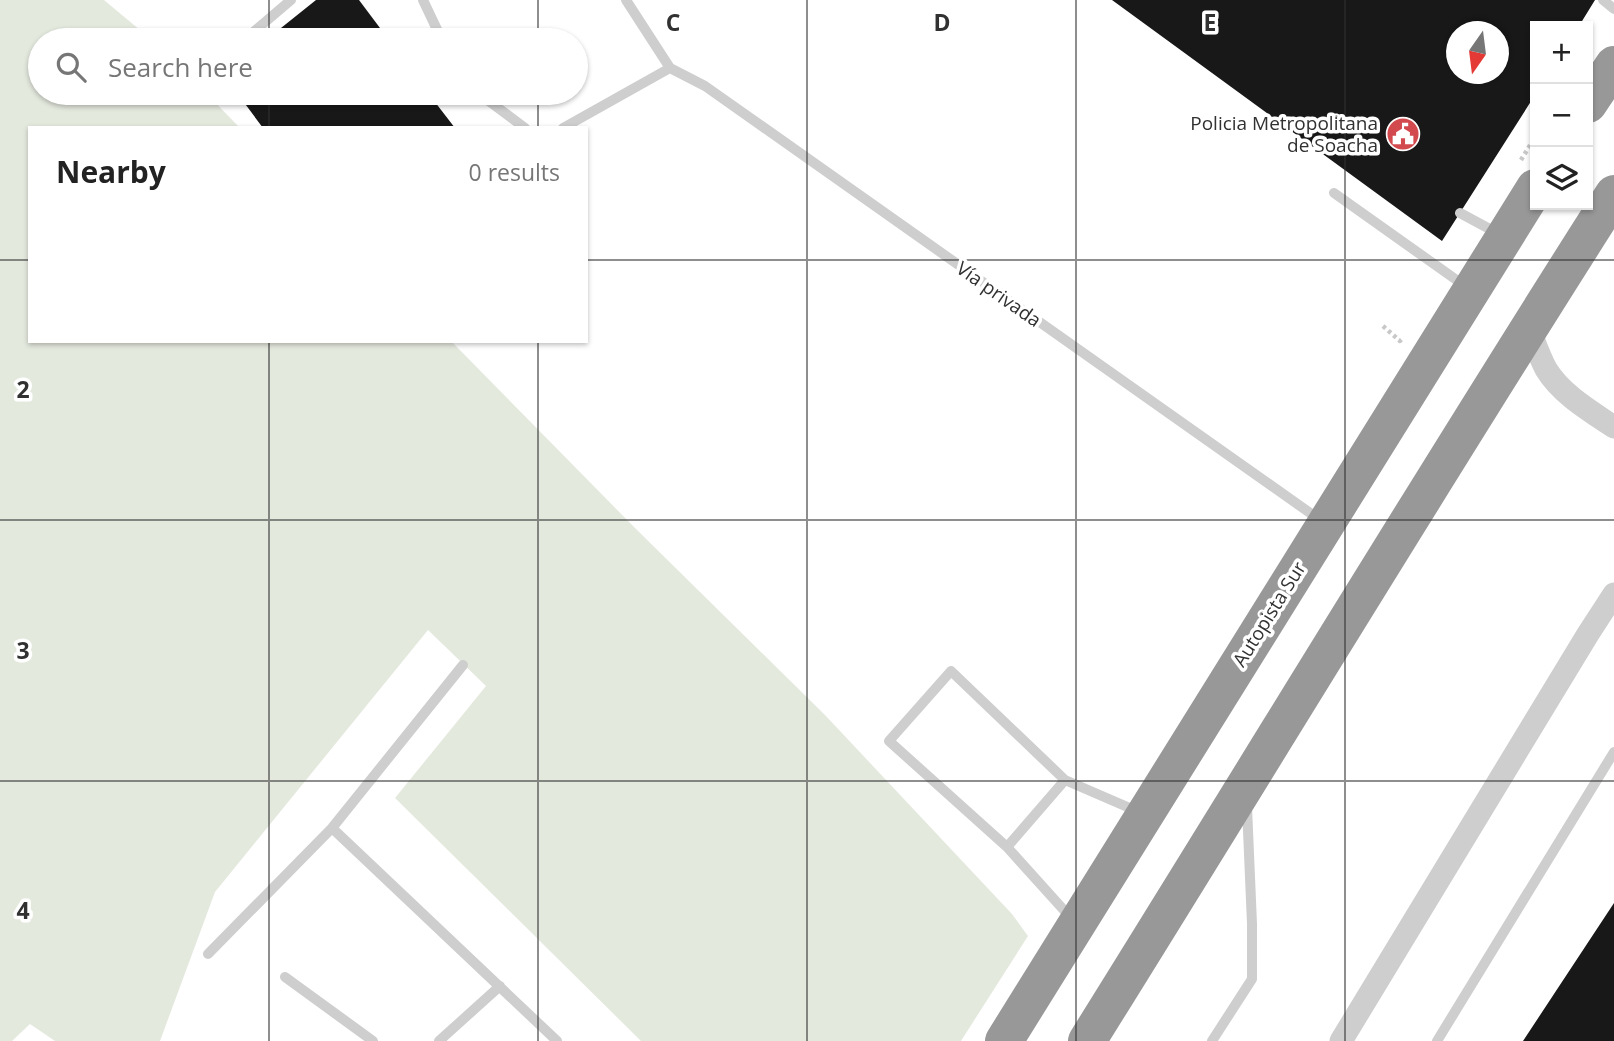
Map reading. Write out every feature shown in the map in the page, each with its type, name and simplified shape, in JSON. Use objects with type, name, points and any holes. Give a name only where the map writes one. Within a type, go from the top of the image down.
[{"type":"highway","points":[[1593,96],[1614,65]]},
{"type":"highway","points":[[1087,1041],[1614,194]]},
{"type":"highway","name":"Autopista Sur","points":[[1004,1041],[1530,196]]},
{"type":"street","points":[[1529,328],[1546,368],[1556,382],[1614,427]]},
{"type":"street","points":[[1341,1041],[1614,594]]},
{"type":"lane","points":[[258,28],[291,0]]},
{"type":"lane","points":[[423,0],[436,28]]},
{"type":"lane","points":[[568,126],[670,68],[626,0]]},
{"type":"lane","points":[[1603,0],[1614,9]]},
{"type":"lane","name":"Vía privada","points":[[670,68],[705,86],[1325,523]]},
{"type":"lane","points":[[494,105],[523,126]]},
{"type":"lane","points":[[1334,193],[1470,290]]},
{"type":"lane","points":[[1460,213],[1504,237]]},
{"type":"lane","points":[[208,954],[332,828],[463,665]]},
{"type":"lane","points":[[1077,924],[1007,847],[889,741],[951,671],[1065,780],[1145,814]]},
{"type":"lane","points":[[1437,1041],[1614,752]]},
{"type":"lane","points":[[1007,847],[1065,780]]},
{"type":"lane","points":[[1212,1041],[1252,979],[1246,787]]},
{"type":"lane","points":[[332,828],[557,1041]]},
{"type":"lane","points":[[285,977],[373,1041]]},
{"type":"lane","points":[[439,1041],[500,986]]},
{"type":"shaded area","points":[[0,0],[104,0],[138,28],[28,28],[28,105],[218,105],[238,126],[28,126],[28,343],[453,343],[634,527],[825,715],[1012,914],[1028,936],[961,1041],[641,1041],[395,798],[486,686],[428,630],[215,892],[160,1041],[55,1041],[30,1024],[12,1041],[0,1041]]},
{"type":"building","points":[[316,0],[359,0],[380,28],[281,28]]},
{"type":"building","name":"Policia Metropolitana de Soacha","points":[[1112,0],[1595,0],[1582,21],[1530,21],[1530,103],[1442,241]]},
{"type":"building","points":[[246,105],[437,105],[453,126],[262,126]]},
{"type":"building","points":[[1614,903],[1614,1041],[1523,1041]]},
{"type":"place","name":"Policia Metropolitana de Soacha","points":[[1403,134]]}]
